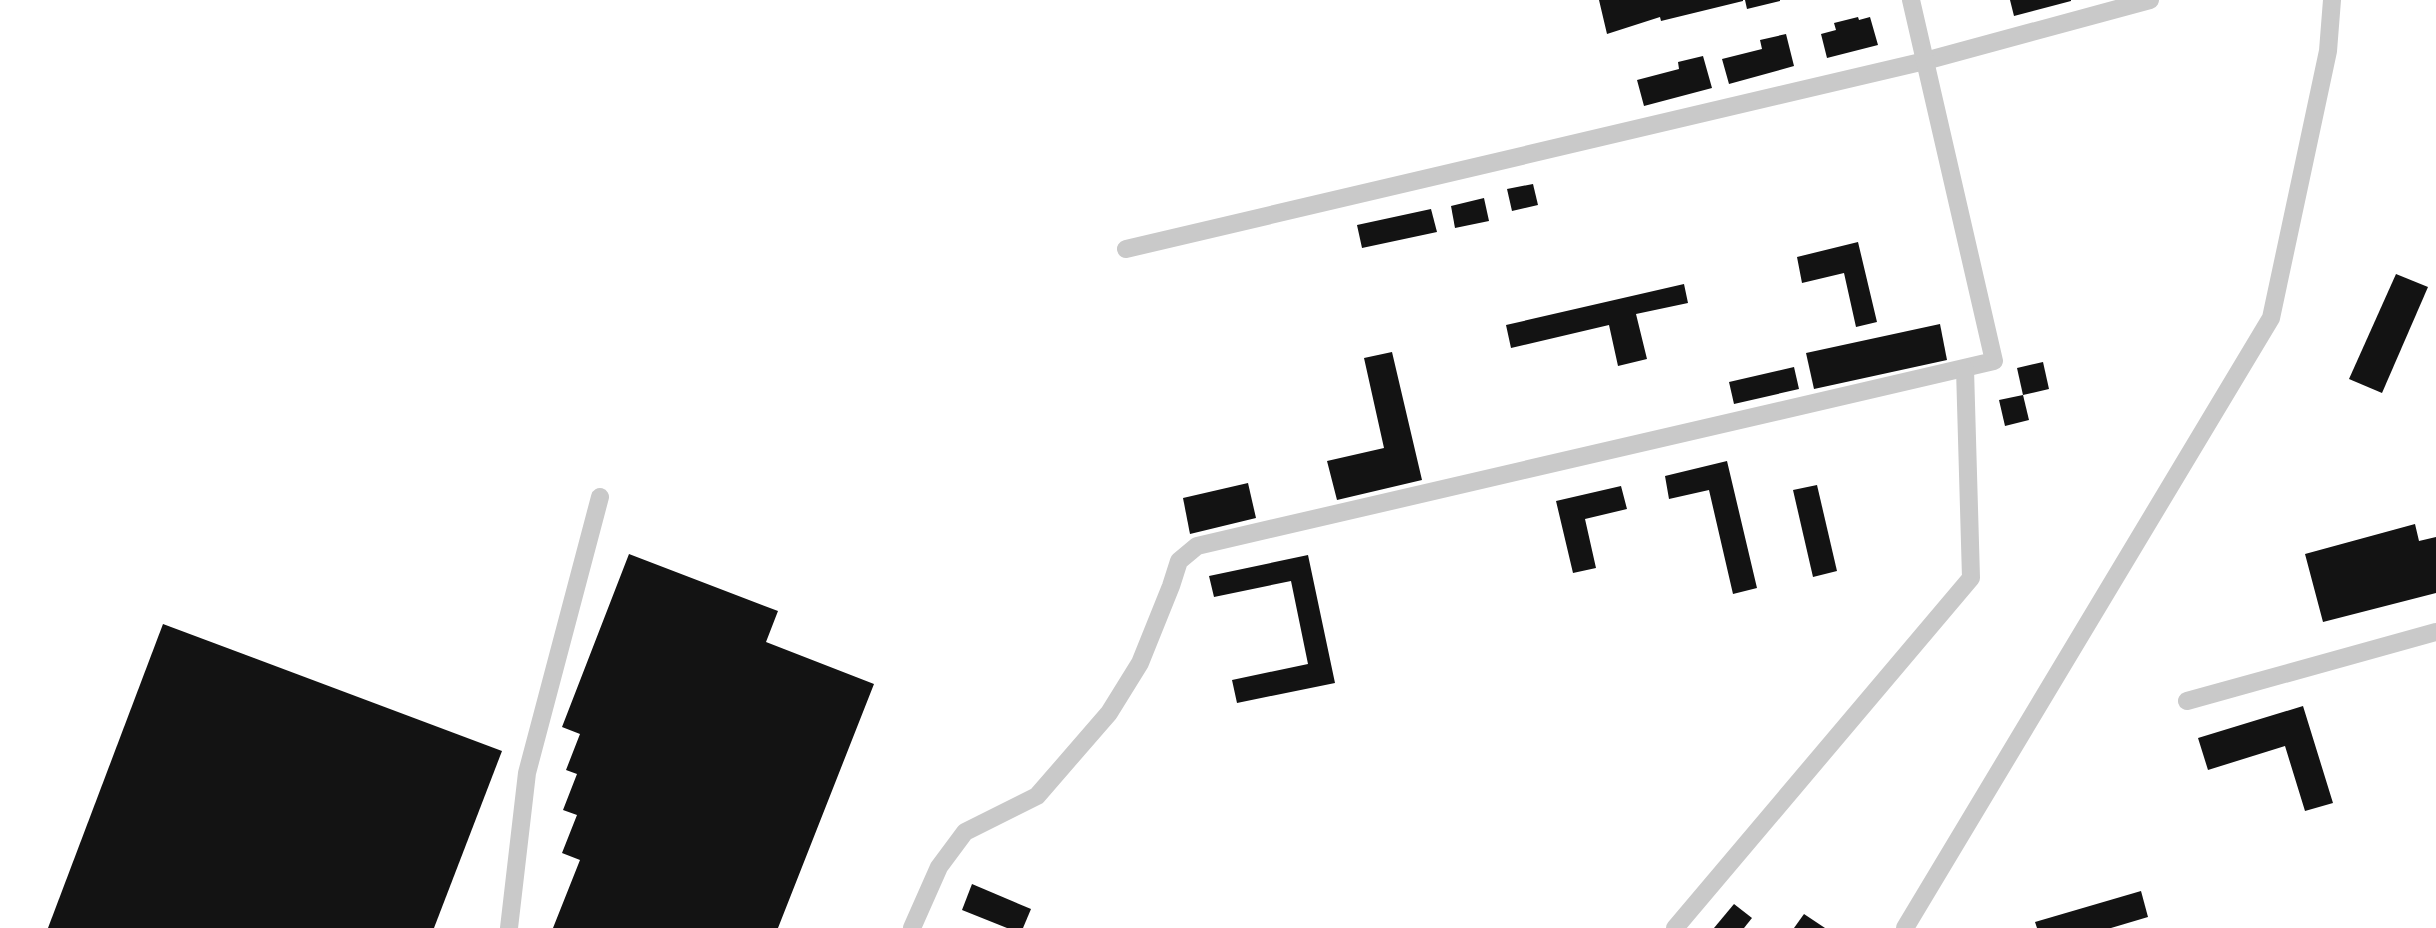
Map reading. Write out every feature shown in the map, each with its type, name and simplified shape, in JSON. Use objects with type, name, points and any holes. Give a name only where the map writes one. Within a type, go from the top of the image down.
[{"type":"lane","points":[[912,928],[939,867],[965,832],[1037,796],[1109,713],[1140,663],[1171,586],[1178,561],[1197,546],[1994,361],[1911,0]]},
{"type":"lane","points":[[1126,249],[1925,60],[2150,0]]},
{"type":"lane","points":[[1905,928],[2271,318],[2328,51],[2332,0]]},
{"type":"lane","points":[[1675,928],[1971,578],[1965,368]]},
{"type":"lane","points":[[509,928],[527,773],[600,497]]},
{"type":"lane","points":[[2187,701],[2436,632]]},
{"type":"building","points":[[1599,0],[1743,1],[1661,21],[1660,17],[1607,34]]},
{"type":"building","points":[[1745,0],[1780,0],[1780,1],[1747,9]]},
{"type":"building","points":[[2010,0],[2071,0],[2071,1],[2014,16]]},
{"type":"building","points":[[1858,17],[1859,20],[1870,17],[1878,45],[1827,58],[1821,34],[1836,30],[1834,23]]},
{"type":"building","points":[[1786,34],[1794,66],[1729,84],[1722,59],[1762,49],[1760,40]]},
{"type":"building","points":[[1703,56],[1712,88],[1644,106],[1637,80],[1679,69],[1678,62]]},
{"type":"building","points":[[1533,184],[1538,205],[1512,211],[1507,189]]},
{"type":"building","points":[[1484,198],[1489,221],[1455,228],[1451,206]]},
{"type":"building","points":[[1431,209],[1437,232],[1362,248],[1357,225]]},
{"type":"building","points":[[1858,242],[1877,322],[1856,327],[1844,273],[1802,283],[1797,257]]},
{"type":"building","points":[[2396,274],[2428,287],[2382,393],[2349,379]]},
{"type":"building","points":[[1684,284],[1688,303],[1636,314],[1647,359],[1618,366],[1609,325],[1511,348],[1506,325]]},
{"type":"building","points":[[1940,324],[1947,360],[1814,389],[1806,353]]},
{"type":"building","points":[[1392,352],[1422,480],[1337,500],[1327,461],[1384,448],[1364,358]]},
{"type":"building","points":[[2043,362],[2049,389],[2023,395],[2017,368]]},
{"type":"building","points":[[1794,367],[1799,389],[1734,404],[1729,382]]},
{"type":"building","points":[[2023,395],[2029,420],[2005,426],[1999,400]]},
{"type":"building","points":[[1727,461],[1757,588],[1733,594],[1709,490],[1669,499],[1665,476]]},
{"type":"building","points":[[1248,483],[1256,518],[1190,534],[1183,498]]},
{"type":"building","points":[[1817,485],[1837,571],[1813,577],[1793,490]]},
{"type":"building","points":[[1621,486],[1627,509],[1585,519],[1596,568],[1573,573],[1556,501]]},
{"type":"building","points":[[2415,524],[2419,541],[2436,537],[2436,593],[2323,622],[2305,554]]},
{"type":"building","points":[[629,554],[778,611],[766,642],[874,684],[778,928],[553,928],[580,860],[562,853],[577,815],[563,810],[577,774],[566,770],[580,734],[562,727]]},
{"type":"building","points":[[1308,555],[1335,683],[1237,703],[1232,680],[1308,664],[1291,581],[1214,597],[1209,576]]},
{"type":"building","points":[[163,624],[502,751],[434,928],[48,928]]},
{"type":"building","points":[[2303,706],[2333,803],[2305,811],[2285,746],[2208,770],[2198,738]]},
{"type":"building","points":[[972,884],[1031,909],[1023,928],[1007,928],[962,910]]},
{"type":"building","points":[[2141,891],[2148,917],[2111,928],[2037,928],[2035,922]]},
{"type":"building","points":[[1734,904],[1752,918],[1744,928],[1714,928]]},
{"type":"building","points":[[1804,914],[1825,928],[1794,928]]}]
